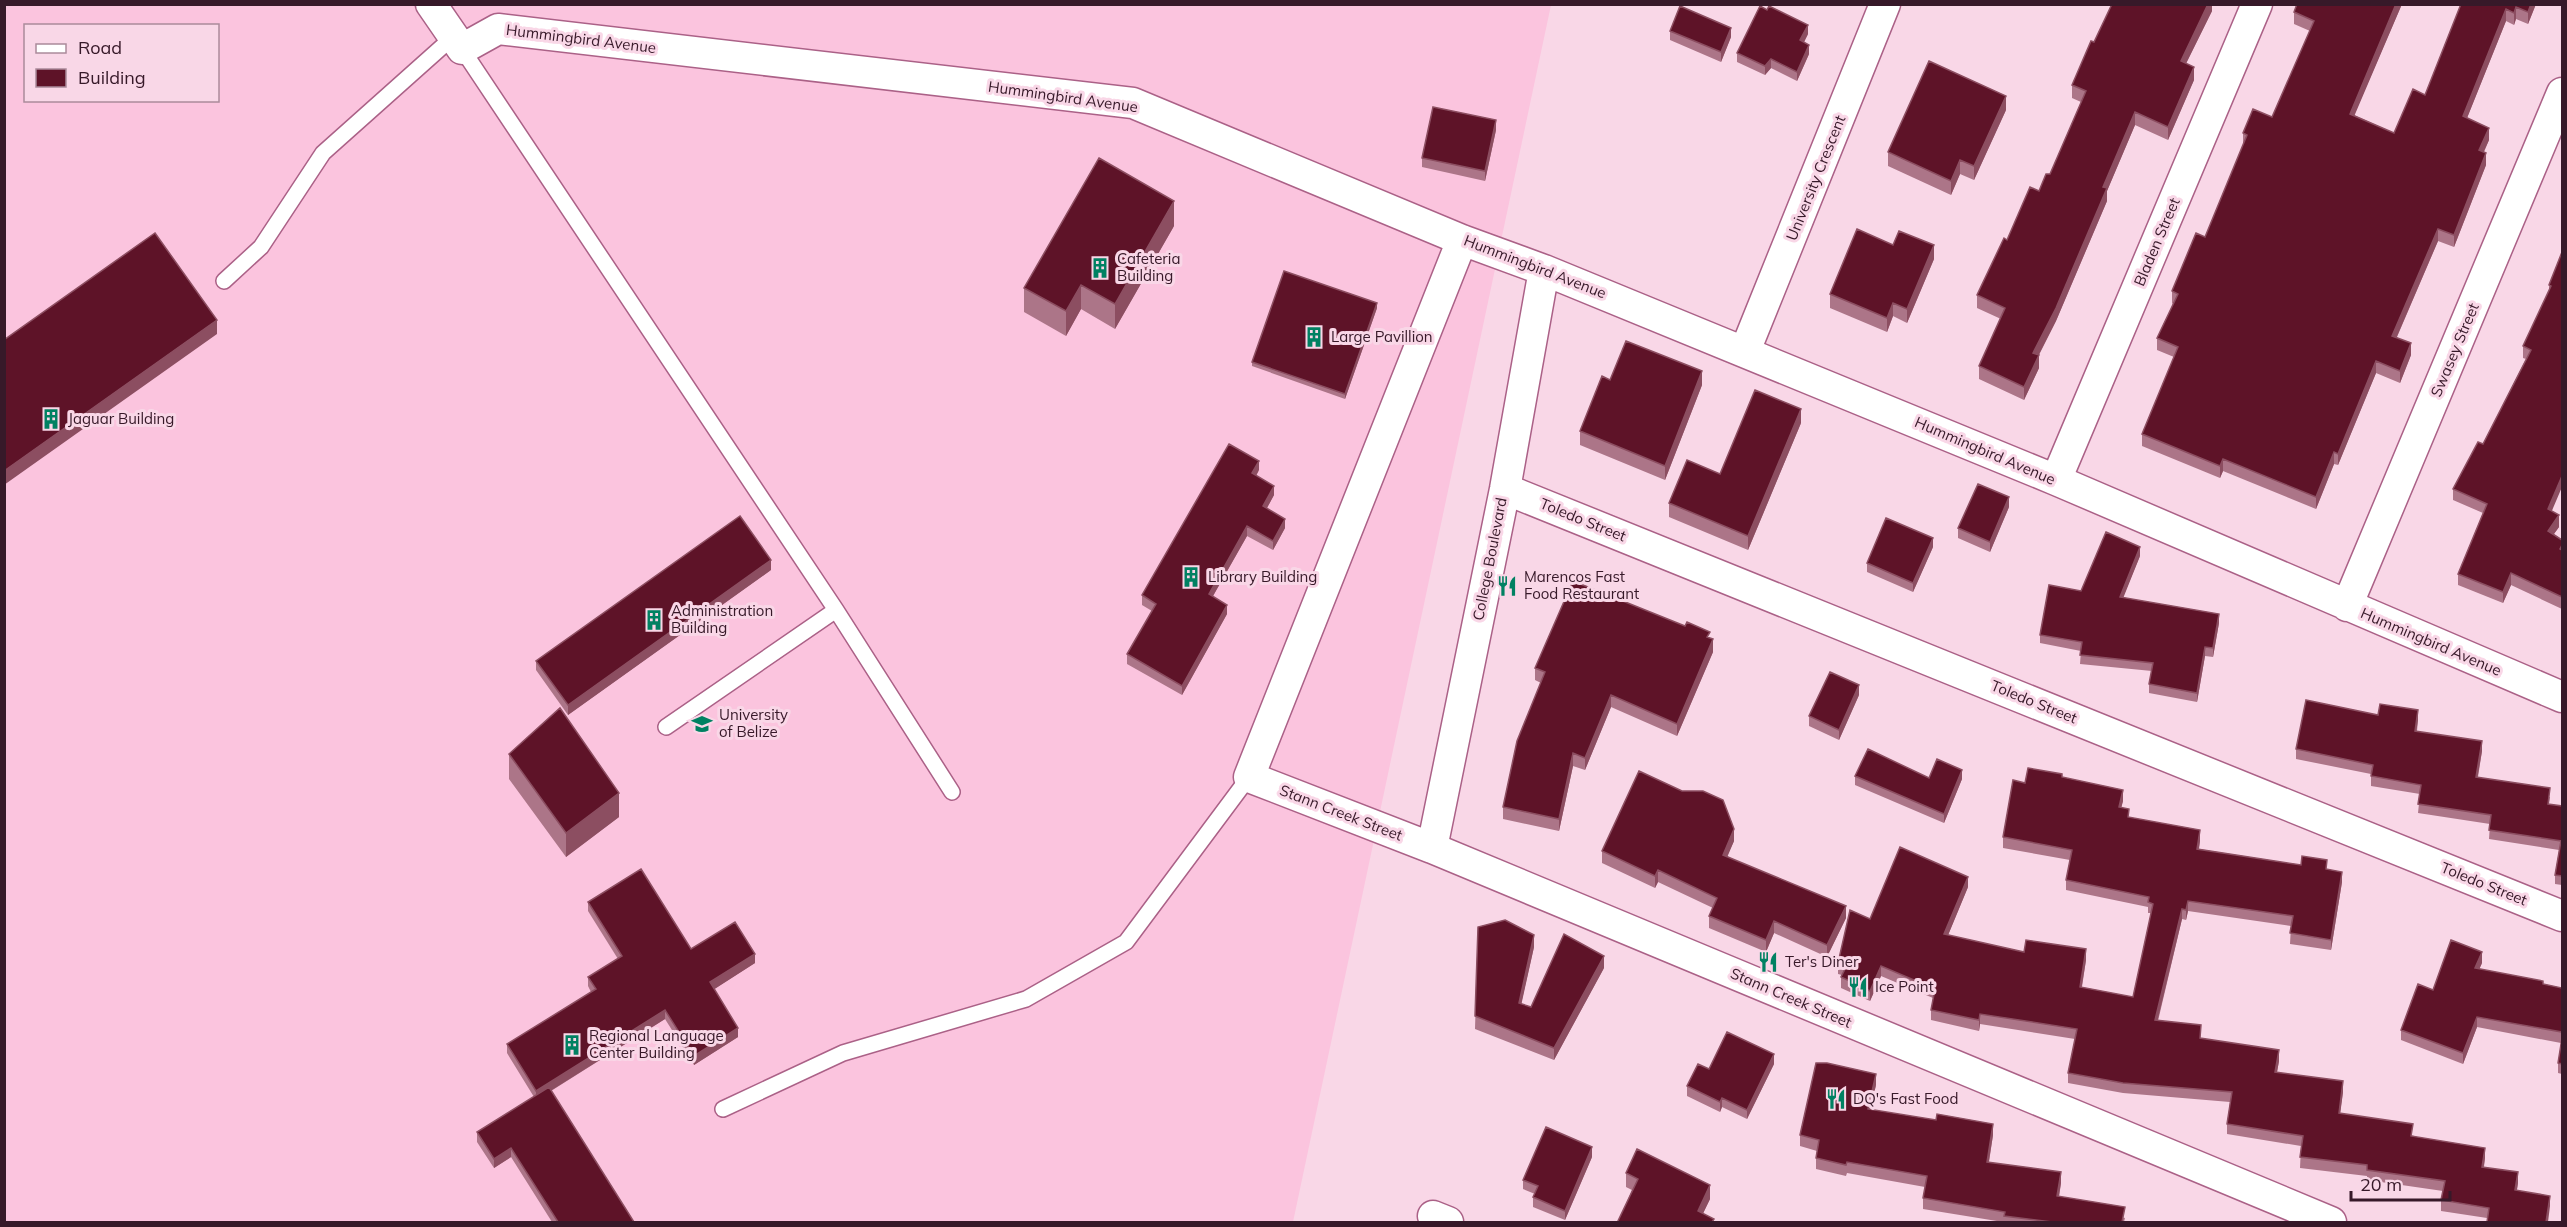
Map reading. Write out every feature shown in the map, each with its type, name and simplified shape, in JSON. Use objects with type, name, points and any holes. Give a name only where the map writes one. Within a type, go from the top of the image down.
[{"type":"street","points":[[430,4],[458,43]]},
{"type":"street","name":"University Crescent","points":[[1745,351],[1885,4]]},
{"type":"street","name":"Bladen Street","points":[[2056,480],[2258,4]]},
{"type":"street","name":"Hummingbird Avenue","points":[[458,43],[498,29],[1133,103],[1462,240],[1544,270],[1745,351],[2056,480],[2562,697]]},
{"type":"street","name":"Swasey Street","points":[[2347,606],[2562,93]]},
{"type":"street","points":[[1248,777],[1462,240]]},
{"type":"street","name":"College Boulevard","points":[[1432,848],[1504,489],[1544,270]]},
{"type":"street","name":"Toledo Street","points":[[1504,489],[2562,916]]},
{"type":"street","name":"Stann Creek Street","points":[[1248,777],[1432,848],[2331,1222]]},
{"type":"lane","points":[[224,281],[261,247],[323,153],[458,43],[836,610],[952,792]]},
{"type":"lane","points":[[666,727],[836,610]]},
{"type":"lane","points":[[723,1109],[843,1053],[1026,999],[1126,942],[1248,777]]},
{"type":"shaded area","name":"University of Belize","points":[[5,5],[1551,5],[1293,1222],[5,1222]]},
{"type":"building","points":[[2112,4],[2208,4],[2181,61],[2194,67],[2168,127],[2135,112],[2103,187],[2107,188],[2056,308],[2033,353],[2039,355],[2024,387],[1979,366],[2005,308],[1977,295],[2004,238],[2007,240],[2030,187],[2039,191],[2046,174],[2050,174],[2086,91],[2072,85],[2091,41],[2094,42]]},
{"type":"building","points":[[2297,4],[2396,4],[2350,114],[2394,133],[2413,89],[2425,95],[2461,4],[2531,4],[2528,12],[2516,7],[2514,13],[2506,9],[2463,116],[2489,128],[2479,150],[2486,153],[2454,235],[2438,229],[2392,336],[2411,343],[2400,371],[2376,361],[2338,454],[2334,452],[2316,497],[2223,459],[2220,466],[2142,434],[2178,347],[2157,338],[2178,294],[2172,291],[2196,233],[2205,237],[2247,135],[2243,133],[2253,109],[2272,117],[2314,21],[2294,12]]},
{"type":"building","points":[[1680,6],[1731,28],[1721,52],[1670,31]]},
{"type":"building","points":[[1760,6],[1767,10],[1769,6],[1808,25],[1800,40],[1809,45],[1797,72],[1771,59],[1765,66],[1737,53]]},
{"type":"building","points":[[1929,61],[2006,96],[1974,166],[1960,160],[1951,181],[1888,152]]},
{"type":"building","points":[[1433,107],[1496,120],[1485,171],[1422,158]]},
{"type":"building","name":"Cafeteria Building","points":[[1099,158],[1174,201],[1115,304],[1081,285],[1066,311],[1024,288]]},
{"type":"building","points":[[1857,229],[1893,245],[1899,231],[1934,245],[1907,309],[1893,303],[1887,318],[1830,294]]},
{"type":"building","name":"Jaguar Building","points":[[155,233],[217,320],[4,471],[4,340]]},
{"type":"building","points":[[2562,252],[2562,476],[2548,509],[2559,515],[2548,531],[2562,540],[2560,549],[2562,550],[2562,597],[2511,573],[2503,592],[2458,574],[2487,504],[2453,489],[2478,442],[2483,444],[2531,350],[2523,346],[2551,286],[2549,285]]},
{"type":"building","name":"Large Pavillion","points":[[1284,271],[1377,303],[1345,394],[1252,362]]},
{"type":"building","points":[[1626,341],[1702,371],[1665,466],[1580,431],[1602,376],[1610,380]]},
{"type":"building","points":[[1755,390],[1801,409],[1748,536],[1669,503],[1687,460],[1720,474]]},
{"type":"building","name":"Library Building","points":[[1229,444],[1259,461],[1252,473],[1274,486],[1263,506],[1285,519],[1273,541],[1247,526],[1209,594],[1227,605],[1182,686],[1127,654],[1156,604],[1142,595]]},
{"type":"building","points":[[1978,484],[2009,497],[1990,542],[1958,528]]},
{"type":"building","name":"Administration Building","points":[[740,516],[771,560],[568,705],[536,661]]},
{"type":"building","points":[[1886,518],[1933,538],[1913,583],[1867,563]]},
{"type":"building","points":[[2106,532],[2140,547],[2120,597],[2219,614],[2213,648],[2205,647],[2197,693],[2149,684],[2153,663],[2080,655],[2082,642],[2040,635],[2049,585],[2081,591]]},
{"type":"building","points":[[1573,581],[1685,626],[1687,622],[1710,632],[1707,637],[1713,639],[1677,724],[1611,695],[1585,758],[1573,753],[1559,819],[1503,807],[1517,741],[1545,672],[1535,668]]},
{"type":"building","points":[[1830,672],[1859,685],[1839,730],[1809,716]]},
{"type":"building","points":[[2306,700],[2378,715],[2380,704],[2418,710],[2415,731],[2482,741],[2476,777],[2550,788],[2548,804],[2562,806],[2562,876],[2555,875],[2561,841],[2489,830],[2491,815],[2418,804],[2421,785],[2371,776],[2373,765],[2296,749]]},
{"type":"building","points":[[560,708],[619,793],[566,833],[509,754]]},
{"type":"building","points":[[1868,749],[1929,778],[1937,759],[1962,770],[1944,814],[1855,776]]},
{"type":"building","points":[[2028,768],[2062,774],[2062,777],[2123,790],[2119,807],[2129,809],[2128,817],[2200,830],[2197,849],[2301,865],[2302,856],[2327,860],[2326,869],[2342,872],[2331,940],[2290,933],[2293,916],[2188,901],[2186,910],[2182,909],[2155,1020],[2201,1025],[2200,1038],[2279,1050],[2275,1072],[2343,1081],[2339,1113],[2413,1124],[2411,1136],[2485,1148],[2482,1167],[2518,1172],[2515,1190],[2550,1196],[2546,1222],[2487,1222],[2489,1208],[2441,1200],[2445,1181],[2367,1170],[2367,1165],[2300,1157],[2303,1136],[2227,1124],[2232,1092],[2123,1083],[2068,1073],[2077,1029],[1980,1014],[1979,1020],[1931,1010],[1935,989],[1881,966],[1870,991],[1841,977],[1846,967],[1838,963],[1850,910],[1870,919],[1900,847],[1968,877],[1944,934],[2024,952],[2026,940],[2086,949],[2080,987],[2133,997],[2153,904],[2148,902],[2149,897],[2066,880],[2072,850],[2003,837],[2013,780],[2025,783]]},
{"type":"building","points":[[1639,771],[1682,791],[1703,791],[1723,800],[1734,829],[1723,855],[1846,906],[1827,945],[1774,921],[1766,940],[1709,916],[1717,898],[1658,870],[1655,876],[1602,851]]},
{"type":"building","name":"Regional Language Center Building","points":[[641,869],[691,949],[735,922],[755,954],[710,982],[738,1028],[694,1056],[665,1010],[536,1091],[507,1044],[596,989],[588,977],[622,956],[588,902]]},
{"type":"building","points":[[1505,920],[1534,935],[1519,1003],[1531,1007],[1564,934],[1604,956],[1554,1048],[1475,1016],[1478,927]]},
{"type":"building","points":[[2451,940],[2482,952],[2475,968],[2543,981],[2543,984],[2562,988],[2562,1032],[2477,1017],[2463,1053],[2401,1030],[2418,984],[2433,990]]},
{"type":"building","points":[[1727,1032],[1774,1054],[1747,1110],[1722,1098],[1720,1102],[1687,1086],[1698,1064],[1709,1069]]},
{"type":"building","points":[[2562,1038],[2562,1064],[2558,1063]]},
{"type":"building","points":[[1816,1063],[1827,1063],[1876,1074],[1868,1109],[1936,1120],[1937,1114],[1993,1124],[1987,1162],[2061,1172],[2057,1196],[2125,1207],[2122,1222],[2052,1222],[2004,1216],[2005,1212],[1923,1198],[1927,1176],[1847,1162],[1846,1165],[1816,1158],[1819,1140],[1800,1135]]},
{"type":"building","points":[[549,1087],[634,1222],[558,1222],[511,1148],[494,1159],[477,1132]]},
{"type":"building","points":[[1546,1127],[1592,1147],[1565,1211],[1533,1197],[1538,1186],[1523,1180]]},
{"type":"building","points":[[1637,1149],[1710,1185],[1698,1211],[1714,1219],[1712,1222],[1618,1221],[1638,1179],[1626,1173]]},
{"type":"place","name":"Cafeteria Building","points":[[1100,268]]},
{"type":"place","name":"Large Pavillion","points":[[1314,337]]},
{"type":"place","name":"Jaguar Building","points":[[51,419]]},
{"type":"place","name":"Library Building","points":[[1191,577]]},
{"type":"place","name":"Marencos Fast Food Restaurant","points":[[1507,586]]},
{"type":"place","name":"Administration Building","points":[[654,620]]},
{"type":"place","name":"University of Belize","points":[[702,724]]},
{"type":"place","name":"Ter's Diner","points":[[1768,962]]},
{"type":"place","name":"Ice Point","points":[[1858,987]]},
{"type":"place","name":"Regional Language Center Building","points":[[572,1045]]},
{"type":"place","name":"DQ's Fast Food","points":[[1836,1099]]}]
